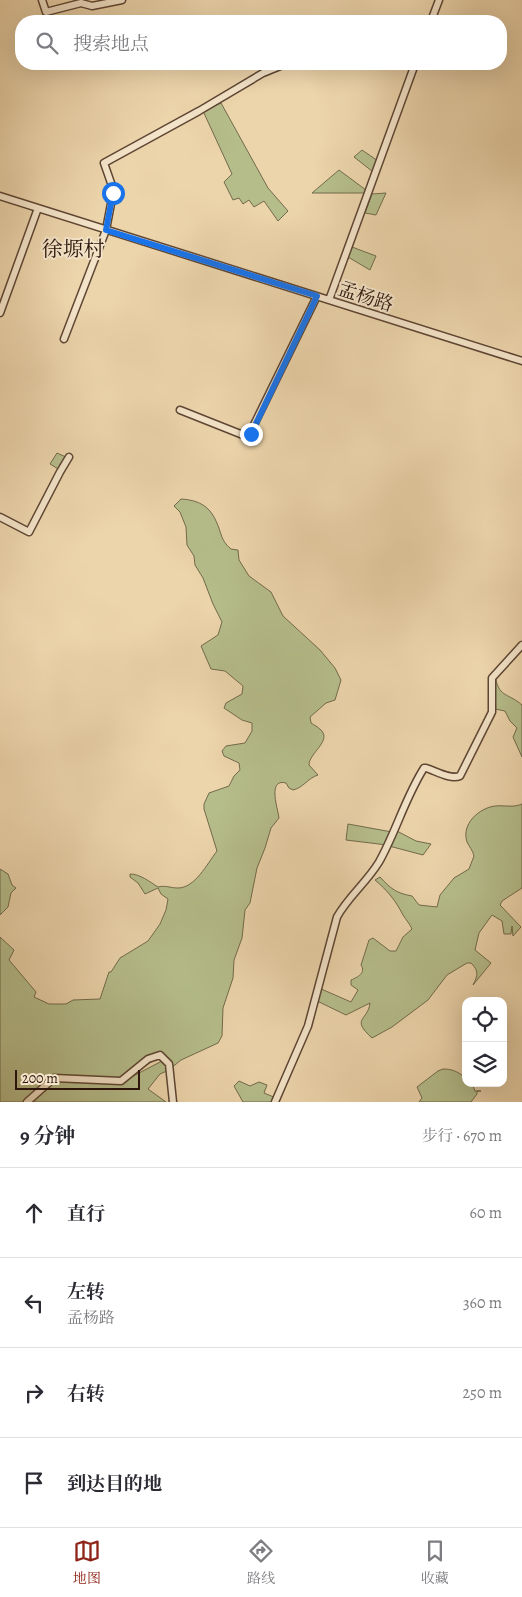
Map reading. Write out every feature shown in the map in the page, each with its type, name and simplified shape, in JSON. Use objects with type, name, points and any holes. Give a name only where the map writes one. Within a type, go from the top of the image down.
[{"type":"street","points":[[42,0],[46,12],[80,4],[92,6],[122,0]]},
{"type":"street","points":[[433,15],[439,0]]},
{"type":"street","points":[[64,339],[106,230],[113,193],[104,163],[270,70]]},
{"type":"street","points":[[329,300],[414,70]]},
{"type":"street","name":"孟杨路","points":[[0,196],[522,361]]},
{"type":"street","points":[[0,312],[38,208]]},
{"type":"street","points":[[180,410],[248,437],[258,420],[317,296]]},
{"type":"street","points":[[0,518],[29,532],[69,457]]},
{"type":"street","points":[[275,1102],[308,1026],[337,917],[378,863],[413,785],[424,768],[451,777],[457,778],[460,776],[492,712],[492,678],[522,646]]},
{"type":"street","points":[[27,1102],[54,1078],[121,1081],[148,1059],[160,1055],[170,1064],[173,1102]]},
{"type":"green space","points":[[221,103],[268,188],[288,211],[278,221],[264,201],[254,207],[249,200],[243,204],[239,198],[233,200],[224,182],[232,174],[203,111]]},
{"type":"green space","points":[[362,150],[381,163],[377,175],[354,157]]},
{"type":"green space","points":[[339,170],[370,193],[312,193]]},
{"type":"green space","points":[[386,193],[376,215],[365,213],[372,194]]},
{"type":"green space","points":[[352,247],[376,256],[370,270],[348,257]]},
{"type":"green space","points":[[57,453],[68,458],[60,470],[50,464]]},
{"type":"green space","points":[[181,499],[202,504],[210,511],[225,543],[231,549],[238,550],[239,560],[249,576],[271,592],[283,616],[320,650],[335,668],[341,680],[335,700],[326,703],[310,717],[311,723],[324,734],[322,743],[312,756],[309,765],[318,775],[293,790],[286,783],[280,783],[275,790],[279,818],[271,828],[257,868],[250,903],[245,910],[242,938],[234,960],[233,978],[223,1008],[222,1036],[218,1043],[181,1060],[170,1069],[162,1059],[156,1059],[123,1080],[55,1077],[24,1102],[0,1102],[0,937],[14,950],[9,960],[36,992],[34,997],[49,1004],[66,1004],[73,1000],[100,999],[109,972],[111,972],[120,958],[148,941],[160,924],[166,910],[168,899],[161,894],[158,888],[145,894],[138,883],[130,877],[130,874],[141,877],[158,887],[184,887],[195,880],[217,851],[204,804],[209,793],[229,786],[234,776],[240,770],[239,763],[224,756],[222,751],[226,746],[245,743],[252,731],[252,723],[242,720],[224,708],[226,703],[242,694],[243,686],[225,671],[211,669],[201,646],[218,635],[222,622],[203,578],[195,565],[194,556],[187,545],[186,527],[180,512],[174,506]]},
{"type":"green space","points":[[495,674],[496,682],[501,691],[522,705],[522,757],[513,737],[517,728],[510,721],[505,711],[495,709],[493,684]]},
{"type":"green space","points":[[522,804],[522,888],[502,901],[500,905],[521,927],[513,936],[512,926],[511,934],[504,934],[502,921],[492,915],[479,933],[475,950],[491,963],[473,985],[477,976],[476,971],[471,963],[467,963],[447,975],[428,1000],[392,1027],[372,1038],[362,1027],[361,1023],[369,1009],[370,1003],[346,1015],[315,1000],[319,988],[351,1002],[358,990],[351,985],[351,980],[359,976],[363,970],[361,965],[369,940],[373,938],[390,951],[396,951],[403,937],[412,929],[394,900],[375,880],[380,877],[394,890],[412,896],[419,905],[437,907],[440,895],[454,878],[469,869],[474,856],[467,842],[466,835],[469,823],[473,818],[489,807]]},
{"type":"green space","points":[[348,824],[392,832],[387,845],[346,840]]},
{"type":"green space","points":[[395,830],[416,841],[431,844],[423,855],[389,846]]},
{"type":"green space","points":[[0,869],[8,874],[12,885],[16,888],[11,893],[8,907],[0,915]]},
{"type":"green space","points":[[162,1061],[169,1070],[160,1074],[148,1089],[166,1102],[28,1102],[57,1079],[118,1084]]},
{"type":"green space","points":[[443,1069],[450,1070],[462,1075],[462,1087],[474,1087],[475,1091],[477,1091],[471,1102],[419,1102],[422,1098],[417,1087]]},
{"type":"green space","points":[[239,1081],[250,1086],[259,1082],[267,1085],[264,1093],[276,1098],[274,1102],[243,1102],[234,1086]]},
{"type":"district","name":"徐塬村","points":[[73,249]]},
{"type":"route","points":[[113,193],[106,230],[317,296],[251,434]]}]
